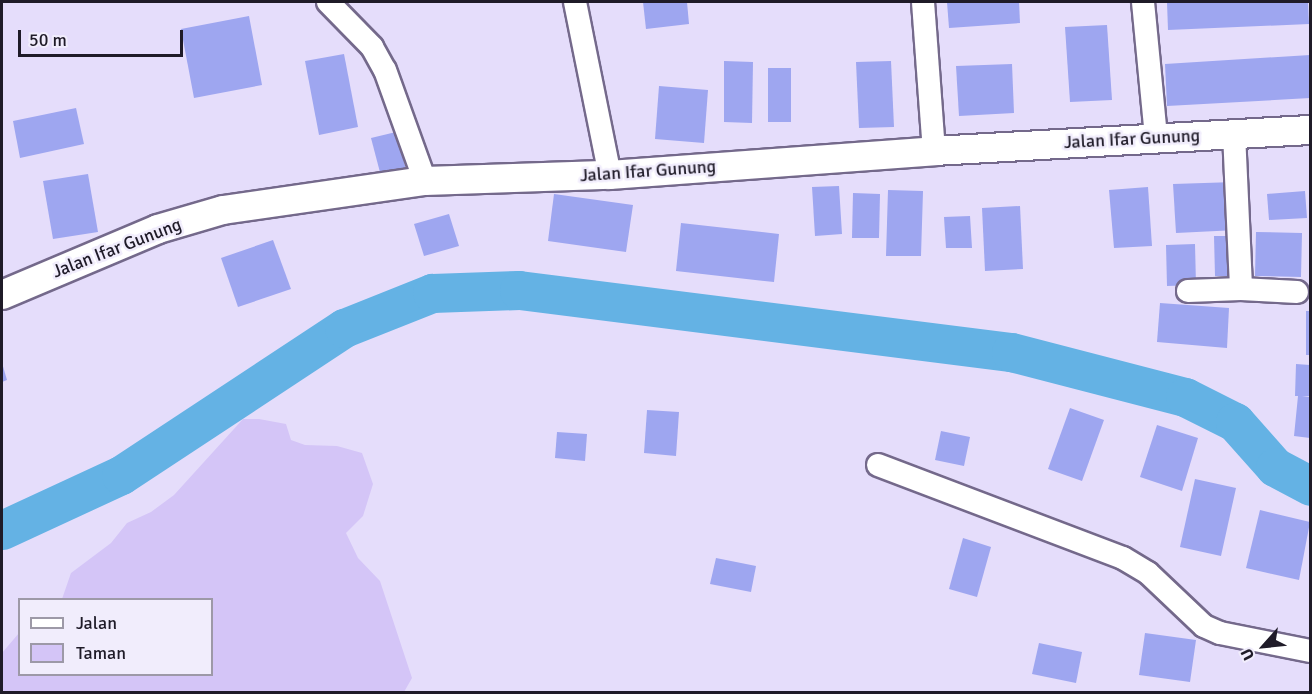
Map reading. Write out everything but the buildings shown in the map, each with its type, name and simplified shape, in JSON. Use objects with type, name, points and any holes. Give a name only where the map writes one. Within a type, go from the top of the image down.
[{"type":"street","points":[[328,2],[367,41],[385,70],[424,181]]},
{"type":"street","points":[[575,2],[610,175]]},
{"type":"street","points":[[923,2],[934,151]]},
{"type":"street","points":[[1143,2],[1156,138]]},
{"type":"street","name":"Jalan Ifar Gunung","points":[[2,295],[158,229],[223,210],[424,181],[610,175],[934,151],[1311,129]]},
{"type":"street","points":[[1234,134],[1241,289]]},
{"type":"street","points":[[1188,291],[1241,289],[1297,292]]},
{"type":"street","points":[[878,465],[1123,558],[1148,573],[1204,626],[1220,633],[1311,651]]},
{"type":"green space","points":[[243,419],[259,419],[286,424],[291,440],[305,445],[337,446],[362,453],[373,484],[363,516],[346,533],[358,558],[380,581],[412,678],[404,692],[2,692],[2,653],[18,634],[18,676],[213,676],[213,598],[62,598],[71,573],[111,543],[127,523],[151,512],[174,495]]},
{"type":"waterway","points":[[2,530],[121,475],[344,328],[432,293],[519,290],[1011,352],[1185,397],[1235,422],[1275,467],[1310,486]]}]
